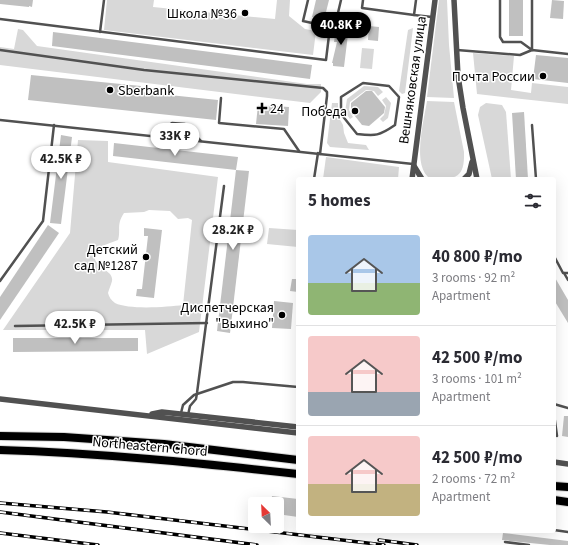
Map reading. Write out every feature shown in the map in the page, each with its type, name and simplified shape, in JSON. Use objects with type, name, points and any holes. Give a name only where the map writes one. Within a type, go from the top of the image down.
[{"type":"main road","name":"Northeastern Chord","points":[[0,436],[64,437],[164,444],[296,460]]},
{"type":"main road","name":"Northeastern Chord","points":[[0,450],[150,458],[296,474]]},
{"type":"main road","points":[[556,486],[568,487]]},
{"type":"main road","points":[[556,500],[568,502]]},
{"type":"street","name":"Вешняковская улица","points":[[412,177],[435,0]]},
{"type":"street","points":[[454,0],[456,50],[461,100],[477,177]]},
{"type":"street","points":[[466,177],[469,174],[472,164],[472,155]]},
{"type":"street","name":"Вешняковская улица","points":[[413,164],[421,177]]},
{"type":"street","points":[[0,399],[146,416],[180,417],[296,433]]},
{"type":"street","points":[[180,417],[188,415],[296,427]]},
{"type":"street","points":[[556,461],[568,464]]},
{"type":"lane","points":[[100,32],[104,0]]},
{"type":"lane","points":[[308,0],[303,21],[330,26]]},
{"type":"lane","points":[[0,19],[326,60],[330,26],[337,17],[341,0]]},
{"type":"lane","points":[[364,0],[362,8],[433,17]]},
{"type":"lane","points":[[414,15],[416,0]]},
{"type":"lane","points":[[500,0],[500,37],[503,42],[521,42],[532,50]]},
{"type":"lane","points":[[532,0],[532,50]]},
{"type":"lane","points":[[0,50],[144,70],[323,88],[327,92],[327,96],[314,177]]},
{"type":"lane","points":[[456,50],[520,55],[532,50],[568,54]]},
{"type":"lane","points":[[363,83],[389,86],[399,97],[395,125],[382,134],[357,134],[341,114],[341,97],[363,83]]},
{"type":"lane","points":[[221,98],[219,123],[284,129],[299,152]]},
{"type":"lane","points":[[0,120],[413,164]]},
{"type":"lane","points":[[152,136],[172,123],[186,124],[201,141]]},
{"type":"lane","points":[[0,281],[42,221],[54,125]]},
{"type":"lane","points":[[532,125],[536,177]]},
{"type":"lane","points":[[188,415],[190,406],[196,399],[197,393],[224,186]]},
{"type":"lane","points":[[556,260],[568,280]]},
{"type":"lane","points":[[563,273],[568,273]]},
{"type":"lane","points":[[15,326],[207,323]]},
{"type":"lane","points":[[180,417],[183,405],[197,393],[233,382],[296,387]]},
{"type":"lane","points":[[556,405],[568,408]]},
{"type":"lane","points":[[556,429],[557,436]]},
{"type":"lane","points":[[556,530],[568,532]]},
{"type":"lane","points":[[505,542],[529,545]]},
{"type":"shaded area","points":[[107,0],[154,0],[153,7],[275,19],[277,0],[290,0],[289,16],[305,29],[316,31],[313,55],[104,30]]},
{"type":"shaded area","points":[[439,0],[447,0],[449,45],[454,98],[427,97]]},
{"type":"shaded area","points":[[413,28],[405,93],[402,94],[399,91],[408,30]]},
{"type":"shaded area","points":[[18,29],[23,30],[37,46],[307,84],[321,84],[321,92],[310,103],[0,65],[0,47],[14,49]]},
{"type":"shaded area","points":[[362,48],[374,49],[372,69],[360,68]]},
{"type":"shaded area","points":[[473,53],[514,56],[511,90],[531,93],[532,83],[568,87],[568,104],[477,94]]},
{"type":"shaded area","points":[[364,86],[378,87],[383,92],[378,96],[374,91],[366,90],[350,102],[349,110],[353,117],[350,119],[345,112],[347,99]]},
{"type":"shaded area","points":[[386,97],[391,103],[388,118],[383,122],[380,119],[384,115],[386,106],[382,100]]},
{"type":"shaded area","points":[[427,101],[454,102],[464,152],[464,161],[460,173],[454,177],[429,177],[425,173],[420,154]]},
{"type":"shaded area","points":[[332,103],[338,103],[338,116],[343,125],[348,143],[366,145],[369,150],[330,147],[327,143]]},
{"type":"shaded area","points":[[486,103],[502,105],[506,112],[511,177],[492,177],[478,115],[480,107]]},
{"type":"shaded area","points":[[78,140],[108,141],[108,162],[218,177],[199,332],[147,354],[145,330],[3,330],[70,233]],"holes":[[[149,210],[170,211],[178,219],[188,218],[192,220],[183,305],[129,307],[115,303],[110,298],[108,293],[112,277],[94,258],[93,251],[118,240],[119,224],[124,213],[144,212]]]},
{"type":"shaded area","points":[[326,157],[399,167],[398,177],[323,177]]},
{"type":"shaded area","points":[[269,228],[296,230],[296,247],[267,244]]},
{"type":"building","points":[[0,0],[33,0],[32,7],[29,7],[0,4]]},
{"type":"building","points":[[316,0],[329,0],[324,20],[312,17]]},
{"type":"building","points":[[509,0],[523,0],[523,36],[509,36]]},
{"type":"building","points":[[552,0],[564,1],[563,19],[550,18]]},
{"type":"building","points":[[337,25],[349,26],[344,67],[333,66],[332,63],[337,42],[334,42]]},
{"type":"building","points":[[369,26],[379,27],[378,41],[368,40]]},
{"type":"building","points":[[53,32],[312,65],[310,79],[52,46]]},
{"type":"building","points":[[536,55],[568,58],[568,83],[533,79]]},
{"type":"building","points":[[31,75],[141,86],[140,92],[218,100],[216,120],[28,100]]},
{"type":"building","points":[[366,91],[372,91],[385,107],[384,113],[369,126],[362,125],[351,111],[351,103]]},
{"type":"building","points":[[258,105],[289,107],[288,126],[256,124]]},
{"type":"building","points":[[524,112],[528,177],[516,177],[512,113]]},
{"type":"building","points":[[61,135],[72,137],[61,224],[50,223]]},
{"type":"building","points":[[114,143],[238,157],[236,170],[113,156]]},
{"type":"building","points":[[236,170],[249,171],[230,333],[217,331]]},
{"type":"building","points":[[48,225],[59,233],[0,320],[0,297]]},
{"type":"building","points":[[144,228],[162,230],[154,298],[136,296],[137,289],[142,289],[148,236],[144,236]]},
{"type":"building","points":[[292,279],[296,279],[296,292],[290,291]]},
{"type":"building","points":[[556,279],[568,300],[568,323],[556,303]]},
{"type":"building","name":"Диспетчерская \"Выхино\"","points":[[274,301],[293,303],[291,329],[272,328]]},
{"type":"building","points":[[13,338],[138,338],[138,351],[13,352]]},
{"type":"building","points":[[564,416],[568,416],[568,437],[562,436]]},
{"type":"building","points":[[284,497],[296,499],[296,517],[284,515]]},
{"type":"building","points":[[503,533],[568,541],[568,545],[550,545],[502,540]]},
{"type":"railway","points":[[0,503],[107,512],[384,545]]},
{"type":"railway","points":[[0,512],[257,545]]},
{"type":"railway","points":[[0,533],[98,545]]},
{"type":"railway","points":[[379,540],[417,545]]},
{"type":"place","name":"Школа №36","points":[[245,13]]},
{"type":"place","name":"Почта России","points":[[543,76]]},
{"type":"place","name":"Sberbank","points":[[110,90]]},
{"type":"place","name":"24","points":[[262,108]]},
{"type":"place","name":"Победа","points":[[355,111]]},
{"type":"place","name":"Детский сад №1287","points":[[146,257]]},
{"type":"place","name":"Диспетчерская \"Выхино\"","points":[[282,315]]}]
